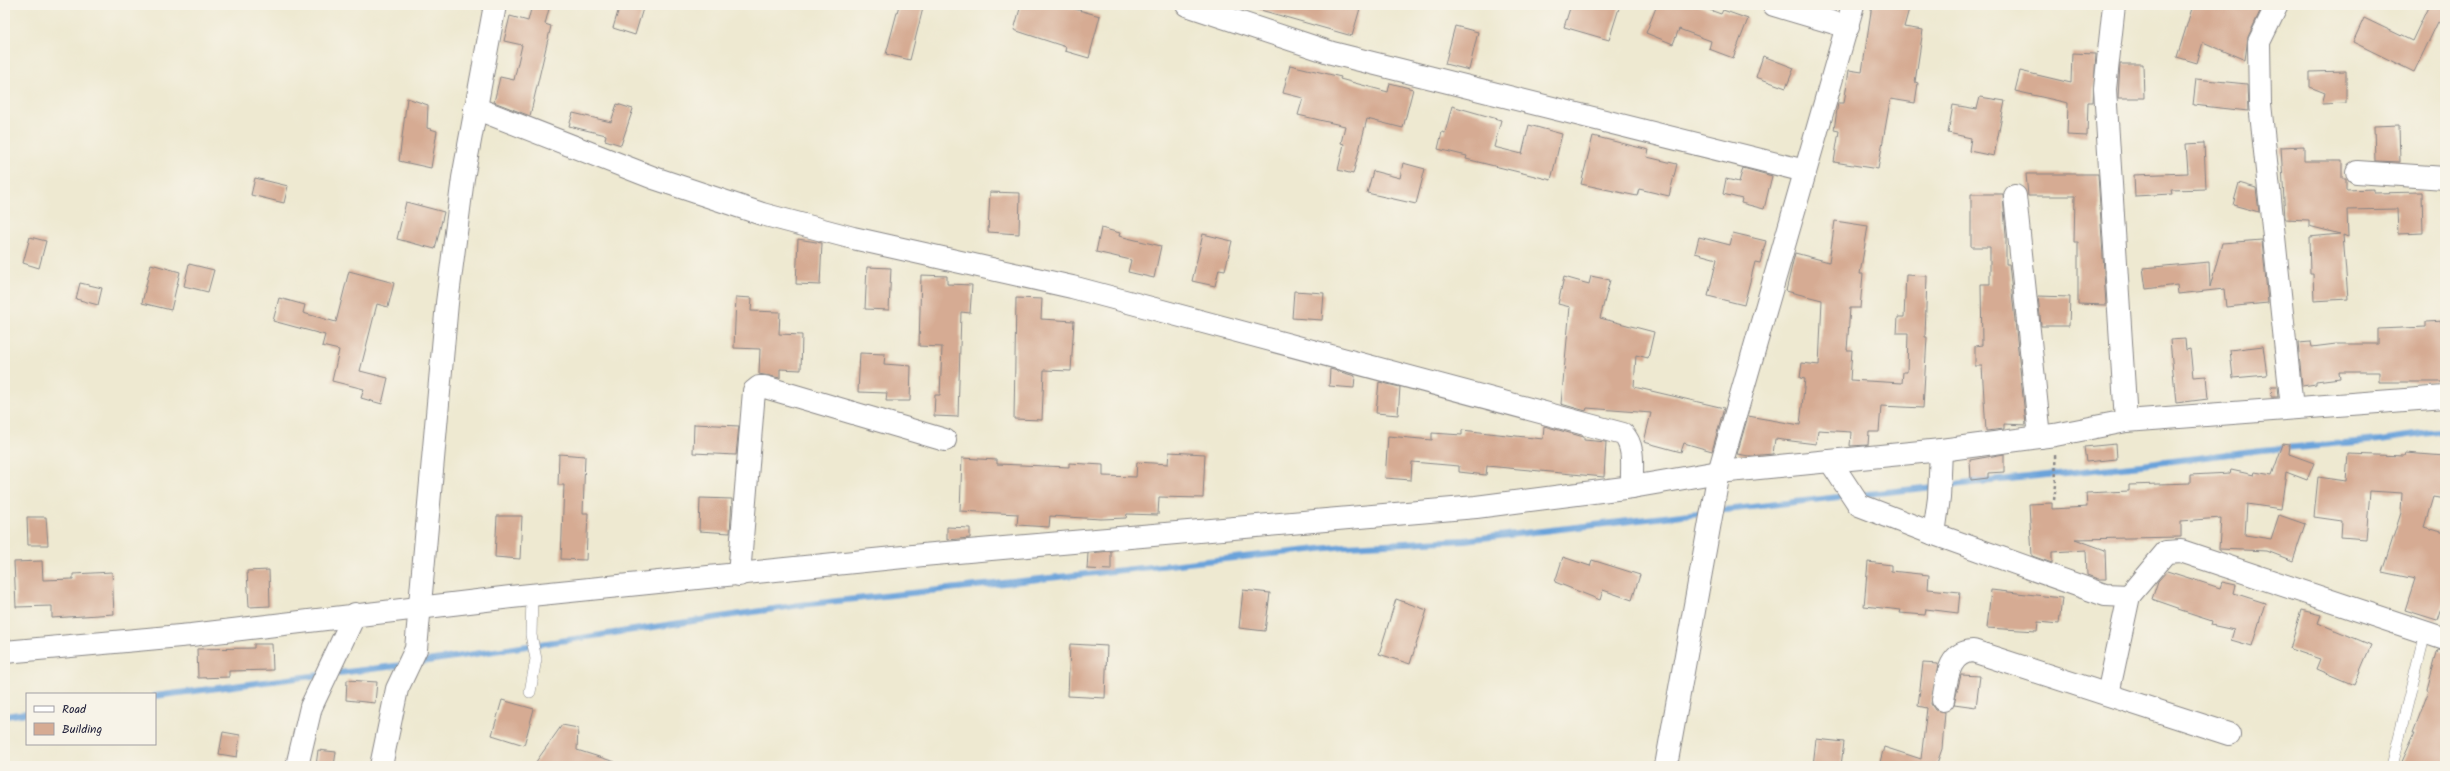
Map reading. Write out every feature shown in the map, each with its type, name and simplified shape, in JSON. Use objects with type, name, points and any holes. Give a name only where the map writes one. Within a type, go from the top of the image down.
[{"type":"street","points":[[381,766],[397,689],[416,649],[447,303],[463,178],[495,5]]},
{"type":"street","points":[[1186,5],[1332,53],[1805,171]]},
{"type":"street","points":[[1774,5],[1848,27]]},
{"type":"street","points":[[1666,766],[1719,472],[1805,171],[1848,27],[1852,5]]},
{"type":"street","points":[[2114,5],[2105,89],[2126,421]]},
{"type":"street","points":[[2277,5],[2259,42],[2260,96],[2272,229],[2292,408]]},
{"type":"street","points":[[475,108],[654,178],[762,214],[853,238],[1072,287],[1623,434],[1629,440],[1631,449],[1632,487]]},
{"type":"street","points":[[2357,172],[2445,178]]},
{"type":"street","points":[[2015,196],[2040,437]]},
{"type":"street","points":[[739,575],[754,391],[759,387],[765,386],[945,440]]},
{"type":"street","points":[[5,652],[191,635],[420,607],[1047,543],[1476,507],[1632,487],[1719,472],[1941,450],[2040,437],[2126,421],[2445,397]]},
{"type":"street","points":[[1934,534],[1939,489],[1941,450]]},
{"type":"street","points":[[1830,461],[1853,497],[1934,534],[2105,595],[2130,596]]},
{"type":"street","points":[[2108,694],[2130,596],[2166,552],[2181,550],[2435,636]]},
{"type":"street","points":[[297,766],[311,707],[329,672],[355,614]]},
{"type":"street","points":[[1943,700],[1952,662],[1968,651],[2108,694],[2229,734]]},
{"type":"lane","points":[[530,692],[536,659],[531,635],[532,595]]},
{"type":"lane","points":[[2392,766],[2435,636]]},
{"type":"path","points":[[2054,458],[2056,484],[2054,500]]},
{"type":"building","points":[[532,5],[550,5],[545,24],[551,26],[530,116],[494,102],[500,77],[514,80],[522,45],[504,41],[510,16],[528,21]]},
{"type":"building","points":[[620,5],[644,5],[635,35],[613,28]]},
{"type":"building","points":[[899,5],[923,8],[910,60],[886,54]]},
{"type":"building","points":[[1021,5],[1061,5],[1100,16],[1089,58],[1065,51],[1066,47],[1014,30]]},
{"type":"building","points":[[1258,5],[1361,5],[1352,36],[1257,9]]},
{"type":"building","points":[[1571,5],[1620,5],[1609,40],[1564,27]]},
{"type":"building","points":[[1657,5],[1696,5],[1721,14],[1723,10],[1748,19],[1733,58],[1709,49],[1711,41],[1679,29],[1673,44],[1646,33]]},
{"type":"building","points":[[1872,5],[1910,5],[1904,27],[1923,30],[1915,82],[1918,83],[1915,103],[1891,99],[1878,169],[1834,162],[1839,131],[1834,130],[1838,103],[1844,103],[1849,70],[1862,72]]},
{"type":"building","points":[[2193,5],[2263,5],[2248,37],[2245,60],[2203,42],[2197,63],[2177,57]]},
{"type":"building","points":[[2429,5],[2445,5],[2445,26],[2438,22],[2414,72],[2353,42],[2364,18],[2412,41]]},
{"type":"building","points":[[1455,26],[1478,32],[1469,70],[1445,64]]},
{"type":"building","points":[[2072,53],[2096,54],[2093,102],[2088,102],[2087,136],[2067,135],[2068,103],[2015,91],[2020,71],[2071,83]]},
{"type":"building","points":[[1763,56],[1794,68],[1786,88],[1756,77]]},
{"type":"building","points":[[2120,64],[2143,64],[2144,98],[2118,98]]},
{"type":"building","points":[[1290,65],[1341,77],[1340,79],[1388,92],[1390,83],[1413,89],[1403,128],[1367,119],[1353,174],[1338,170],[1344,144],[1341,143],[1345,126],[1298,115],[1303,98],[1283,93]]},
{"type":"building","points":[[2346,71],[2346,103],[2322,104],[2325,93],[2310,87],[2310,72]]},
{"type":"building","points":[[2196,79],[2247,84],[2248,111],[2193,105]]},
{"type":"building","points":[[1980,97],[2005,101],[1994,156],[1969,151],[1971,138],[1948,133],[1953,105],[1977,109]]},
{"type":"building","points":[[407,98],[428,105],[427,128],[437,131],[431,168],[399,161]]},
{"type":"building","points":[[617,104],[633,109],[621,145],[605,140],[606,135],[569,126],[573,113],[611,122]]},
{"type":"building","points":[[1452,106],[1501,120],[1494,147],[1522,154],[1529,125],[1562,134],[1551,180],[1466,159],[1467,156],[1438,149],[1442,132],[1445,133]]},
{"type":"building","points":[[2399,125],[2400,162],[2375,161],[2374,126]]},
{"type":"building","points":[[1593,136],[1649,150],[1647,157],[1677,164],[1669,196],[1639,189],[1637,196],[1581,184]]},
{"type":"building","points":[[2204,143],[2206,189],[2171,190],[2172,194],[2135,196],[2134,175],[2188,173],[2186,144]]},
{"type":"building","points":[[2304,146],[2304,161],[2342,161],[2342,178],[2346,178],[2346,190],[2374,189],[2374,193],[2422,192],[2423,233],[2398,234],[2397,209],[2347,210],[2348,237],[2343,235],[2348,299],[2314,301],[2313,274],[2310,274],[2309,237],[2340,234],[2309,226],[2309,220],[2285,219],[2281,147]]},
{"type":"building","points":[[1403,163],[1425,169],[1416,204],[1367,193],[1373,171],[1400,178]]},
{"type":"building","points":[[1743,168],[1772,176],[1764,209],[1741,203],[1742,199],[1723,194],[1726,179],[1739,182]]},
{"type":"building","points":[[2026,174],[2098,174],[2106,305],[2078,304],[2078,242],[2074,242],[2075,196],[2028,196]]},
{"type":"building","points":[[255,178],[288,186],[284,203],[251,195]]},
{"type":"building","points":[[2239,183],[2256,188],[2259,212],[2233,205]]},
{"type":"building","points":[[990,192],[1020,193],[1019,234],[988,232]]},
{"type":"building","points":[[1971,194],[2003,194],[2006,235],[2006,264],[2009,264],[2026,425],[2004,424],[2004,429],[1986,431],[1982,366],[1975,366],[1975,346],[1982,345],[1981,284],[1990,284],[1990,247],[1971,247]]},
{"type":"building","points":[[406,202],[444,212],[435,249],[397,239]]},
{"type":"building","points":[[1835,221],[1868,226],[1860,274],[1863,274],[1860,308],[1850,308],[1847,350],[1852,350],[1850,380],[1902,383],[1903,372],[1907,372],[1908,333],[1897,333],[1898,317],[1904,317],[1906,275],[1927,276],[1925,337],[1927,337],[1923,408],[1881,406],[1879,432],[1869,432],[1868,445],[1850,446],[1851,432],[1818,430],[1816,444],[1775,439],[1773,454],[1749,456],[1737,454],[1748,416],[1800,425],[1805,379],[1800,378],[1802,363],[1819,365],[1822,300],[1786,291],[1795,253],[1829,262]]},
{"type":"building","points":[[1101,228],[1120,233],[1119,236],[1161,246],[1154,278],[1128,272],[1131,260],[1096,252]]},
{"type":"building","points":[[1733,233],[1766,241],[1760,263],[1755,262],[1744,305],[1708,296],[1717,259],[1695,253],[1699,237],[1730,245]]},
{"type":"building","points":[[1203,234],[1232,241],[1225,270],[1219,269],[1215,286],[1192,281]]},
{"type":"building","points":[[30,237],[46,241],[39,268],[23,263]]},
{"type":"building","points":[[798,239],[822,243],[820,285],[796,284]]},
{"type":"building","points":[[2262,240],[2268,303],[2226,307],[2224,289],[2178,294],[2177,285],[2146,289],[2143,268],[2209,262],[2210,287],[2222,243]]},
{"type":"building","points":[[151,264],[180,272],[171,310],[142,303]]},
{"type":"building","points":[[189,264],[214,270],[208,292],[184,286]]},
{"type":"building","points":[[867,267],[891,268],[889,310],[865,309]]},
{"type":"building","points":[[349,271],[394,283],[388,307],[377,304],[360,371],[388,378],[382,404],[361,398],[364,389],[332,381],[339,350],[322,346],[325,335],[273,321],[279,298],[305,305],[303,313],[336,322]]},
{"type":"building","points":[[921,275],[947,276],[947,284],[972,285],[970,313],[961,312],[958,417],[934,416],[935,395],[940,395],[942,347],[919,346]]},
{"type":"building","points":[[1591,276],[1610,280],[1600,318],[1654,332],[1648,358],[1636,355],[1634,387],[1724,408],[1712,451],[1684,443],[1681,452],[1644,442],[1651,413],[1587,408],[1586,411],[1561,404],[1570,307],[1558,304],[1564,277],[1589,284]]},
{"type":"building","points":[[80,283],[102,288],[98,305],[76,299]]},
{"type":"building","points":[[1294,291],[1324,293],[1322,320],[1292,318]]},
{"type":"building","points":[[2038,296],[2070,297],[2069,326],[2041,326]]},
{"type":"building","points":[[736,297],[752,298],[751,311],[780,312],[779,334],[802,335],[801,370],[780,369],[780,378],[759,374],[760,349],[734,348]]},
{"type":"building","points":[[1016,298],[1042,299],[1041,319],[1074,321],[1071,371],[1044,370],[1042,420],[1014,419]]},
{"type":"building","points":[[2445,321],[2445,382],[2379,382],[2379,372],[2339,372],[2340,378],[2316,381],[2316,384],[2302,386],[2298,343],[2311,342],[2312,347],[2336,344],[2378,344],[2378,329],[2426,327],[2426,322]]},
{"type":"building","points":[[2185,339],[2186,350],[2190,349],[2193,377],[2206,376],[2208,399],[2176,403],[2170,340]]},
{"type":"building","points":[[2263,346],[2267,375],[2233,378],[2230,350]]},
{"type":"building","points":[[860,353],[885,354],[884,364],[911,366],[910,401],[886,401],[887,393],[858,392]]},
{"type":"building","points":[[1330,369],[1355,376],[1354,388],[1329,386]]},
{"type":"building","points":[[1379,382],[1400,387],[1398,415],[1376,413]]},
{"type":"building","points":[[2271,386],[2277,386],[2278,397],[2272,397]]},
{"type":"building","points":[[694,424],[739,426],[736,455],[693,453]]},
{"type":"building","points":[[1544,426],[1584,437],[1584,440],[1606,442],[1604,477],[1487,466],[1486,475],[1459,472],[1459,466],[1412,462],[1411,480],[1385,478],[1388,436],[1432,440],[1432,433],[1462,435],[1462,430],[1543,439]]},
{"type":"building","points":[[2116,444],[2117,459],[2086,462],[2084,447]]},
{"type":"building","points":[[2283,444],[2290,445],[2289,454],[2314,463],[2307,480],[2286,472],[2281,509],[2247,504],[2245,535],[2271,539],[2279,515],[2305,524],[2293,561],[2267,551],[2219,549],[2221,518],[2181,521],[2181,537],[2075,539],[2105,550],[2106,579],[2098,579],[2087,575],[2086,550],[2052,552],[2052,563],[2032,556],[2029,504],[2052,503],[2052,509],[2087,507],[2086,493],[2129,491],[2129,485],[2190,483],[2190,475],[2230,473],[2231,470],[2254,475],[2255,472],[2272,475]]},
{"type":"building","points":[[1169,452],[1205,454],[1203,498],[1159,497],[1158,515],[1127,514],[1126,518],[1101,519],[1050,516],[1049,527],[1017,525],[1018,514],[960,511],[962,458],[997,460],[997,464],[1069,467],[1069,463],[1103,465],[1103,476],[1136,477],[1137,462],[1168,464]]},
{"type":"building","points":[[2405,453],[2445,456],[2445,499],[2433,497],[2424,527],[2445,533],[2445,568],[2441,581],[2445,582],[2445,595],[2437,620],[2405,610],[2415,579],[2382,572],[2401,513],[2402,493],[2370,491],[2366,539],[2341,537],[2342,521],[2314,517],[2318,477],[2346,481],[2348,454],[2404,456]]},
{"type":"building","points":[[559,454],[585,456],[583,513],[588,513],[586,560],[561,559],[564,485],[558,485]]},
{"type":"building","points":[[2004,454],[2004,472],[1988,473],[1988,478],[1971,480],[1970,460]]},
{"type":"building","points":[[700,498],[732,499],[730,533],[699,531]]},
{"type":"building","points":[[497,516],[522,516],[520,559],[495,557]]},
{"type":"building","points":[[27,517],[46,517],[48,545],[28,545]]},
{"type":"building","points":[[947,527],[970,528],[970,538],[947,540]]},
{"type":"building","points":[[1111,551],[1111,570],[1087,569],[1088,553]]},
{"type":"building","points":[[1563,557],[1590,566],[1592,560],[1640,575],[1632,600],[1603,590],[1600,600],[1555,582]]},
{"type":"building","points":[[42,561],[43,580],[73,579],[73,574],[112,572],[114,614],[52,618],[52,606],[16,607],[14,562]]},
{"type":"building","points":[[1868,562],[1891,565],[1891,571],[1929,575],[1928,589],[1960,592],[1958,613],[1926,609],[1925,615],[1900,613],[1901,610],[1864,606]]},
{"type":"building","points":[[269,570],[270,606],[249,607],[247,571]]},
{"type":"building","points":[[2167,571],[2220,588],[2222,582],[2236,585],[2234,593],[2265,603],[2252,646],[2231,640],[2234,630],[2211,625],[2212,621],[2178,610],[2178,608],[2152,599],[2158,581]]},
{"type":"building","points":[[1243,590],[1270,593],[1265,631],[1239,628]]},
{"type":"building","points":[[1991,590],[2062,598],[2059,624],[2038,622],[2037,631],[1987,628]]},
{"type":"building","points":[[1396,599],[1427,610],[1410,664],[1379,654]]},
{"type":"building","points":[[2301,610],[2321,615],[2318,623],[2371,645],[2354,685],[2316,669],[2320,659],[2290,649]]},
{"type":"building","points":[[254,644],[272,644],[273,670],[229,671],[229,677],[198,678],[197,649],[254,648]]},
{"type":"building","points":[[1070,644],[1107,646],[1105,698],[1068,696]]},
{"type":"building","points":[[2438,650],[2445,651],[2445,766],[2400,766],[2415,733],[2413,733],[2429,690],[2427,689]]},
{"type":"building","points":[[1923,663],[1938,664],[1931,704],[1935,710],[1945,712],[1942,749],[1936,766],[1879,766],[1884,747],[1921,759],[1927,708],[1918,706]]},
{"type":"building","points":[[1961,675],[1980,676],[1976,707],[1954,704]]},
{"type":"building","points":[[347,680],[377,682],[375,703],[346,700]]},
{"type":"building","points":[[502,700],[534,709],[524,745],[492,735]]},
{"type":"building","points":[[562,725],[578,728],[577,750],[615,762],[615,766],[533,766]]},
{"type":"building","points":[[223,732],[240,735],[237,757],[219,754]]},
{"type":"building","points":[[1816,739],[1844,742],[1841,766],[1813,766]]},
{"type":"building","points":[[318,750],[336,752],[334,766],[316,766]]},
{"type":"waterway","points":[[1858,495],[2141,465],[2261,450],[2380,440],[2445,431]]},
{"type":"waterway","points":[[414,663],[800,605],[1346,546],[1464,540],[1847,496]]},
{"type":"waterway","points":[[331,674],[403,665]]},
{"type":"waterway","points":[[156,696],[320,675]]},
{"type":"waterway","points":[[5,716],[26,713]]}]
